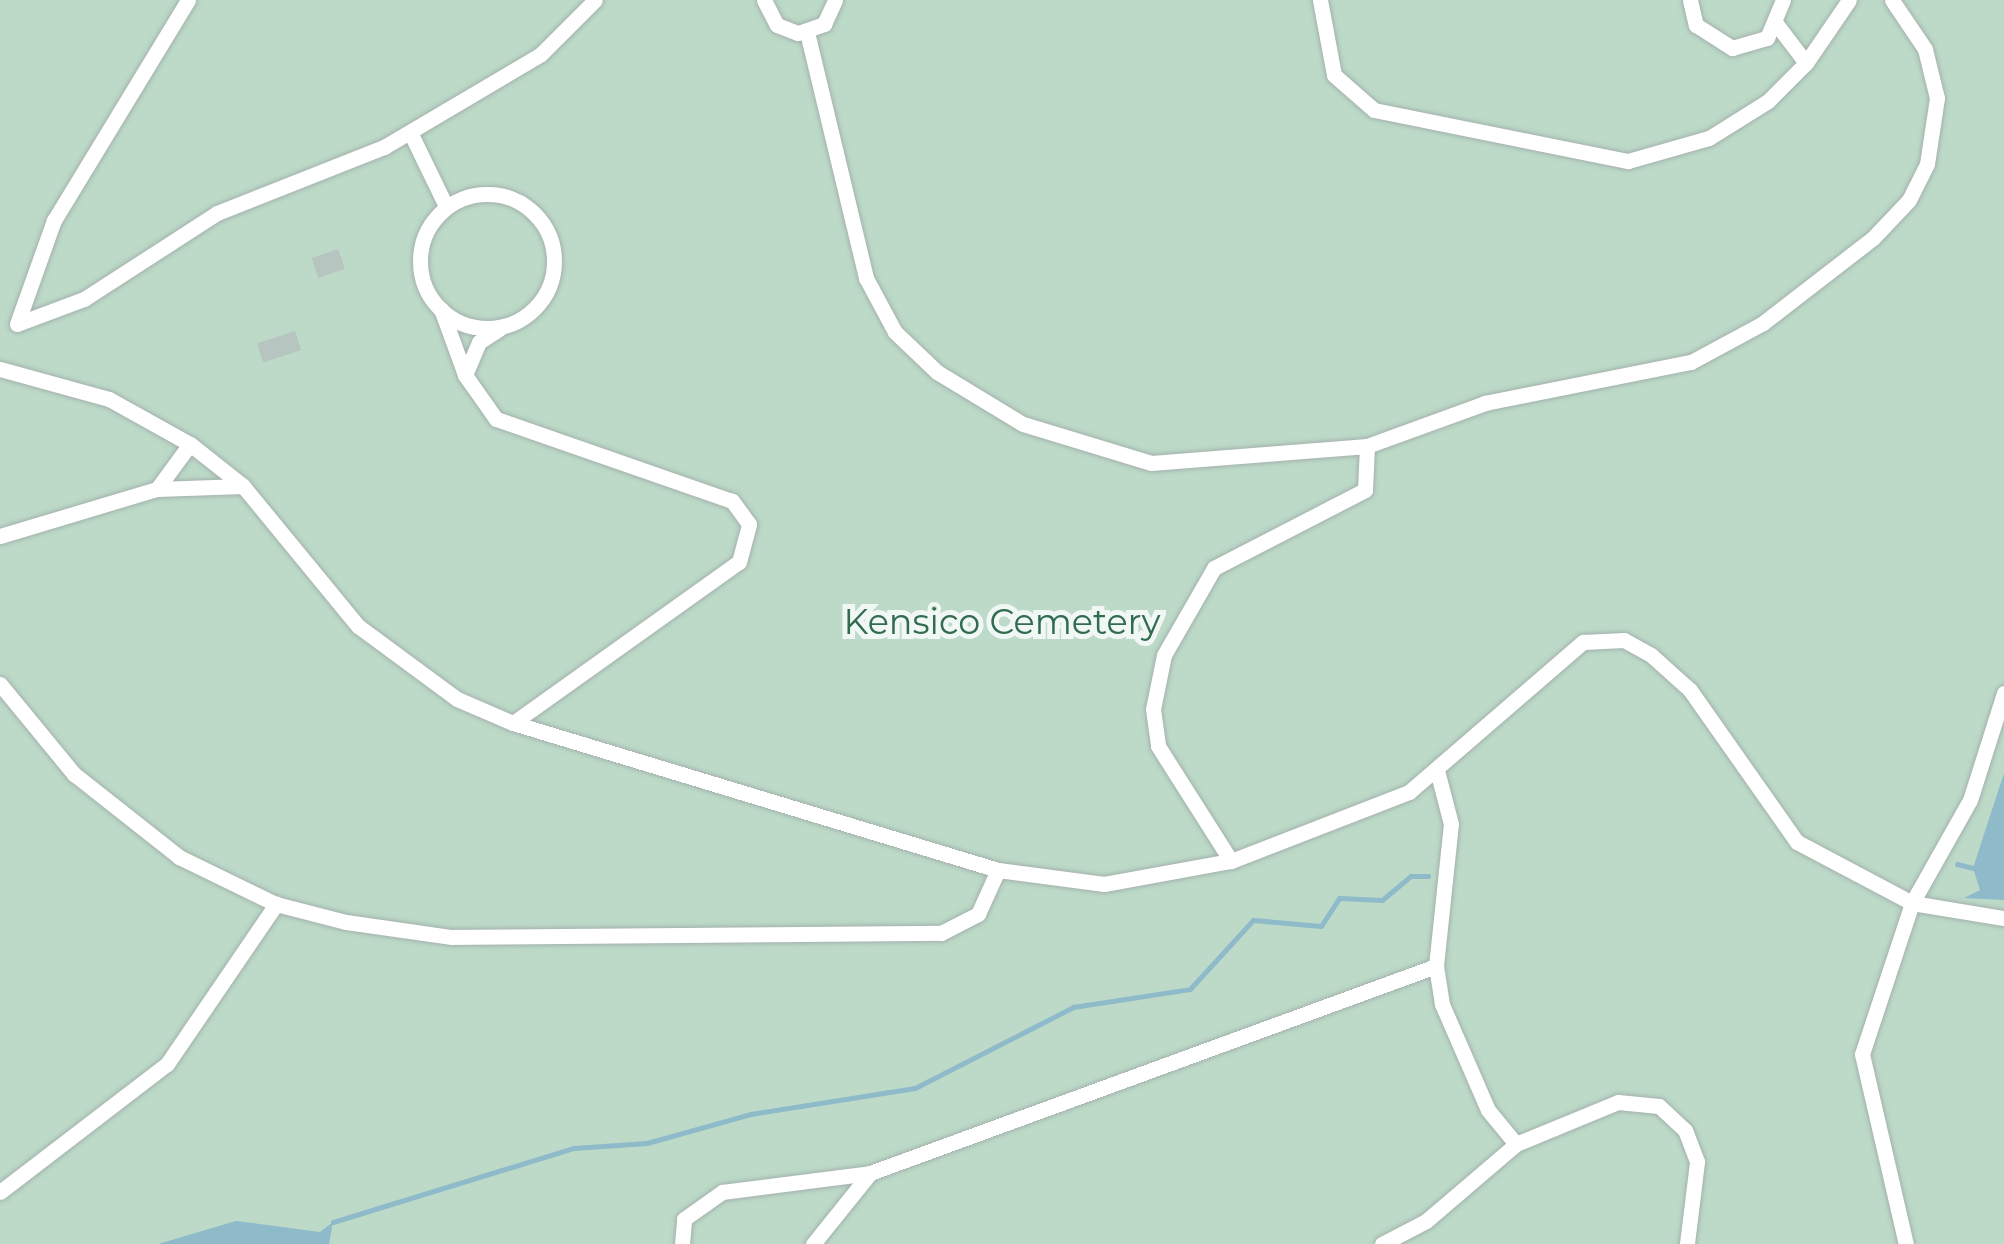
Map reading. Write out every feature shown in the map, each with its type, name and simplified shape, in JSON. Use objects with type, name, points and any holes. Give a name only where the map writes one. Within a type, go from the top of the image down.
[{"type":"lane","points":[[18,324],[54,220],[188,0]]},
{"type":"lane","points":[[0,333],[84,299],[217,214],[410,132],[540,54],[595,0]]},
{"type":"lane","points":[[764,0],[776,25],[808,32],[824,24],[836,0]]},
{"type":"lane","points":[[1320,0],[1334,75],[1351,97],[1438,129],[1602,159],[1658,155],[1722,132],[1806,63],[1849,0]]},
{"type":"lane","points":[[1690,0],[1696,25],[1732,48],[1778,25]]},
{"type":"lane","points":[[1783,0],[1778,25],[1806,63]]},
{"type":"lane","points":[[808,32],[866,278],[895,332],[937,372],[1024,424],[1150,463],[1366,446],[1485,403],[1691,362],[1763,323],[1873,238],[1909,200],[1927,164],[1937,98],[1925,49],[1892,0]]},
{"type":"lane","points":[[410,132],[446,206]]},
{"type":"lane","points":[[465,375],[479,342],[537,309],[549,288],[551,241],[520,204],[493,194],[446,206],[418,252],[418,276],[441,308],[465,375],[496,419],[732,501],[749,524],[738,562],[514,723]]},
{"type":"lane","points":[[441,308],[499,329]]},
{"type":"lane","points":[[0,370],[110,399],[190,444],[244,486],[373,639],[457,699],[514,723],[998,870],[1104,884],[1231,861],[1376,809],[1438,774],[1563,653],[1624,640],[1690,690],[1797,842],[1912,903],[2004,918]]},
{"type":"lane","points":[[157,489],[190,444]]},
{"type":"lane","points":[[1231,861],[1158,746],[1153,710],[1164,655],[1214,568],[1365,490],[1366,446]]},
{"type":"lane","points":[[0,536],[157,489],[244,486]]},
{"type":"lane","points":[[0,684],[105,802],[179,856],[276,904],[452,936],[941,933],[978,914],[998,870]]},
{"type":"lane","points":[[1906,1244],[1862,1054],[1912,903],[1970,800],[2004,693]]},
{"type":"lane","points":[[1438,774],[1451,824],[1436,966],[1468,1072],[1516,1144]]},
{"type":"lane","points":[[0,1192],[167,1064],[276,904]]},
{"type":"lane","points":[[682,1244],[684,1219],[722,1192],[870,1173],[1436,966]]},
{"type":"lane","points":[[1382,1244],[1426,1221],[1516,1144],[1618,1102],[1659,1106],[1685,1130],[1697,1162],[1687,1244]]},
{"type":"lane","points":[[813,1244],[870,1173]]},
{"type":"green space","name":"Kensico Cemetery","points":[[0,0],[2004,0],[2004,1244],[0,1244]]},
{"type":"water","points":[[2004,773],[2004,900],[1964,898],[1980,890],[1973,868]]},
{"type":"water","points":[[236,1221],[320,1232],[333,1222],[329,1244],[158,1244]]},
{"type":"building","points":[[338,249],[345,269],[318,278],[312,258]]},
{"type":"building","points":[[295,331],[301,350],[263,362],[257,343]]},
{"type":"waterway","points":[[1957,864],[1973,868]]},
{"type":"waterway","points":[[333,1222],[574,1148],[647,1143],[751,1114],[915,1088],[1073,1007],[1190,989],[1253,920],[1321,926],[1339,898],[1382,900],[1411,876],[1428,876]]}]
